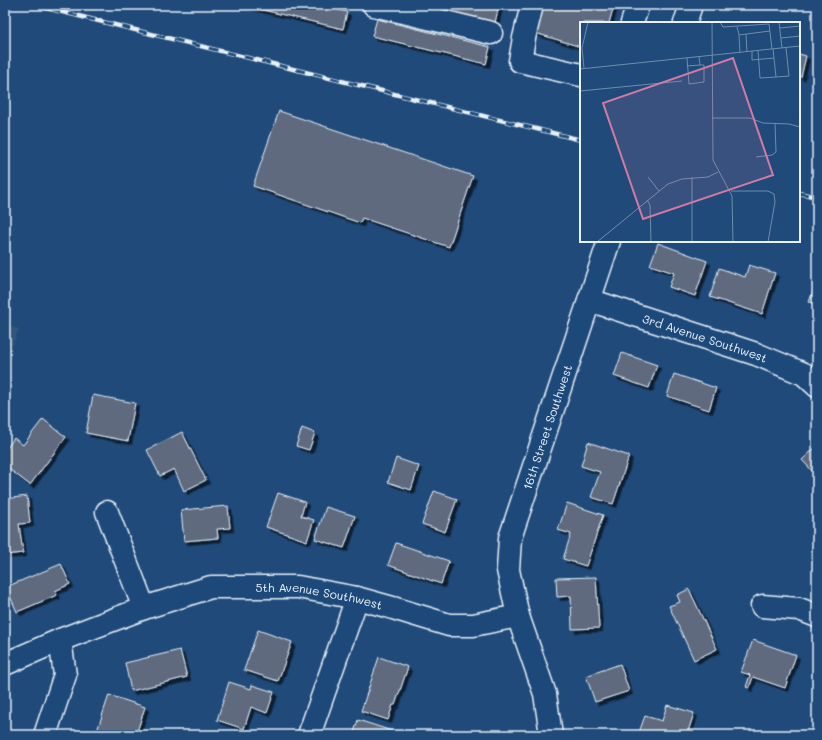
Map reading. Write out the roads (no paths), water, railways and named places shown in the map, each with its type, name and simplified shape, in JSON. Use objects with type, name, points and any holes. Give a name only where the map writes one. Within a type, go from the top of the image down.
[{"type":"street","points":[[532,5],[520,62],[580,74]]},
{"type":"street","points":[[632,22],[638,5]]},
{"type":"street","points":[[685,22],[691,5]]},
{"type":"street","points":[[379,6],[491,33]]},
{"type":"street","name":"16th Street Southwest","points":[[518,616],[508,570],[510,538],[609,242]]},
{"type":"street","name":"3rd Avenue Southwest","points":[[589,300],[756,354],[804,374],[817,386]]},
{"type":"street","points":[[107,512],[144,608]]},
{"type":"street","name":"5th Avenue Southwest","points":[[5,664],[60,640],[144,608],[211,587],[298,587],[357,598],[449,625],[473,625],[518,616]]},
{"type":"street","points":[[309,735],[357,598]]},
{"type":"street","points":[[762,606],[799,609],[817,616]]},
{"type":"street","points":[[518,616],[545,694],[552,735]]},
{"type":"street","points":[[45,735],[65,675],[60,640]]},
{"type":"railway","points":[[34,5],[580,140]]},
{"type":"railway","points":[[800,193],[817,197]]}]
